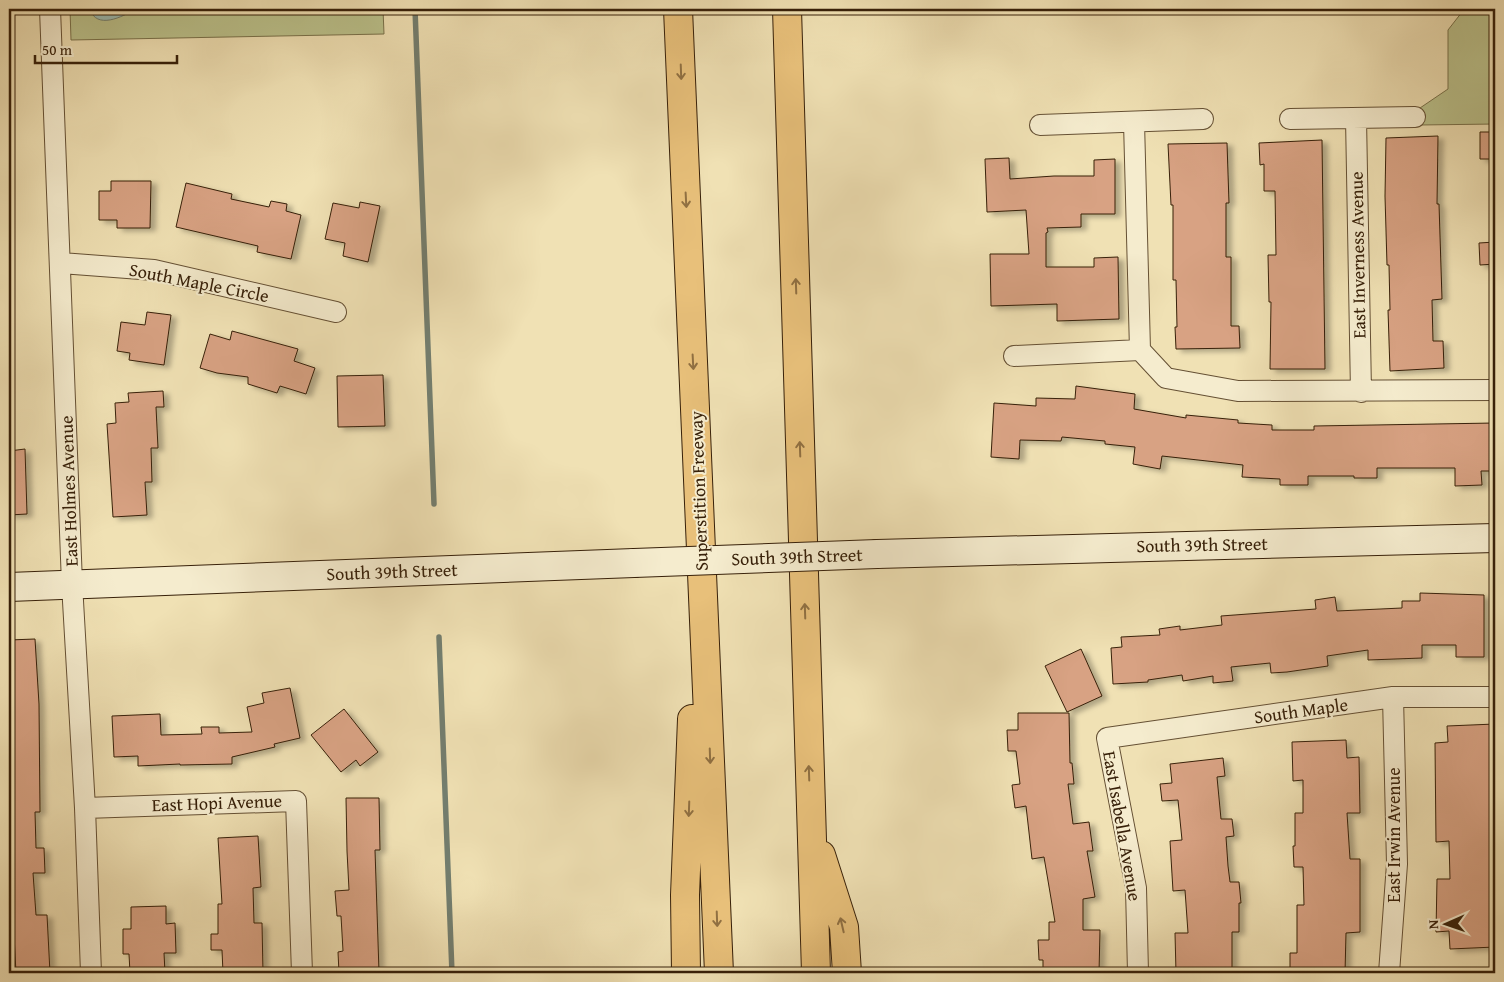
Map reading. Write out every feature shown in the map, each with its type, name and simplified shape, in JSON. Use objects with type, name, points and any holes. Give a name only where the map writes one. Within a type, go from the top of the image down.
[{"type":"highway","points":[[790,14],[790,101],[816,973]]},
{"type":"highway","name":"Superstition Freeway","points":[[678,16],[719,973]]},
{"type":"highway","points":[[686,973],[686,894],[700,515]]},
{"type":"highway","points":[[811,822],[844,927],[847,973]]},
{"type":"street","name":"East Holmes Avenue","points":[[50,9],[72,584],[85,808],[91,973]]},
{"type":"street","points":[[1290,119],[1415,117]]},
{"type":"street","name":"East Inverness Avenue","points":[[1356,118],[1361,392]]},
{"type":"street","points":[[1040,125],[1204,119]]},
{"type":"street","points":[[1134,122],[1140,350],[1166,378],[1238,391],[1495,390]]},
{"type":"street","name":"South Maple Circle","points":[[60,263],[154,270],[336,312]]},
{"type":"street","points":[[1014,356],[1140,350]]},
{"type":"street","name":"South 39th Street","points":[[9,587],[877,554],[1495,538]]},
{"type":"street","name":"South Maple","points":[[1108,738],[1393,697],[1495,697]]},
{"type":"street","name":"East Irwin Avenue","points":[[1388,973],[1397,864],[1393,697]]},
{"type":"street","name":"East Isabella Avenue","points":[[1108,738],[1136,888],[1138,973]]},
{"type":"street","name":"East Hopi Avenue","points":[[85,808],[296,801],[302,973]]},
{"type":"green space","points":[[70,9],[383,9],[384,34],[71,40]]},
{"type":"green space","points":[[1495,11],[1495,124],[1420,125],[1420,108],[1448,89],[1448,30],[1462,12]]},
{"type":"water","points":[[90,9],[135,9],[117,18],[104,20],[98,19]]},
{"type":"water","points":[[265,9],[359,9],[349,14]]},
{"type":"building","points":[[1480,132],[1495,132],[1495,159],[1480,159]]},
{"type":"building","points":[[1438,136],[1437,204],[1439,204],[1442,299],[1432,300],[1433,341],[1443,341],[1444,368],[1390,371],[1389,265],[1387,265],[1385,196],[1386,138]]},
{"type":"building","points":[[1322,140],[1325,369],[1270,369],[1271,302],[1269,302],[1268,255],[1276,255],[1275,191],[1264,191],[1264,164],[1260,165],[1259,143]]},
{"type":"building","points":[[1227,143],[1229,203],[1226,203],[1226,257],[1231,257],[1231,326],[1239,326],[1240,348],[1176,349],[1176,280],[1173,280],[1173,205],[1171,205],[1168,144]]},
{"type":"building","points":[[1009,158],[1010,179],[1094,176],[1094,160],[1115,159],[1115,214],[1081,214],[1081,227],[1047,228],[1046,267],[1094,267],[1094,258],[1118,257],[1119,319],[1057,321],[1057,304],[991,306],[990,254],[1029,254],[1026,210],[987,212],[985,159]]},
{"type":"building","points":[[111,181],[151,181],[150,228],[117,228],[117,220],[99,220],[99,191],[111,191]]},
{"type":"building","points":[[186,183],[232,194],[231,199],[269,207],[271,201],[287,204],[286,211],[301,215],[291,259],[257,252],[258,246],[176,227]]},
{"type":"building","points":[[360,202],[380,206],[368,262],[343,256],[345,243],[325,239],[333,203],[359,208]]},
{"type":"building","points":[[1495,242],[1495,264],[1480,265],[1479,243]]},
{"type":"building","points":[[147,312],[171,315],[164,365],[129,360],[130,353],[117,351],[121,322],[145,325]]},
{"type":"building","points":[[232,331],[298,349],[294,361],[315,368],[306,394],[280,386],[277,393],[248,384],[248,377],[217,373],[200,368],[210,334],[230,340]]},
{"type":"building","points":[[383,375],[385,426],[338,427],[337,376]]},
{"type":"building","points":[[1076,386],[1135,394],[1134,409],[1186,418],[1186,415],[1238,420],[1238,423],[1272,425],[1272,430],[1314,430],[1314,426],[1495,423],[1495,471],[1481,471],[1482,485],[1455,486],[1455,468],[1377,468],[1377,478],[1308,476],[1308,485],[1280,485],[1280,479],[1242,477],[1243,465],[1162,456],[1160,469],[1133,464],[1135,447],[1105,444],[1105,441],[1062,437],[1061,441],[1020,440],[1019,459],[991,457],[994,403],[1036,406],[1036,398],[1075,399]]},
{"type":"building","points":[[163,391],[164,407],[156,407],[158,448],[151,448],[152,482],[145,482],[147,515],[113,517],[107,424],[116,423],[115,403],[129,402],[128,393]]},
{"type":"building","points":[[25,449],[27,514],[9,515],[9,451]]},
{"type":"building","points":[[1420,593],[1484,595],[1484,657],[1456,657],[1456,645],[1422,645],[1422,658],[1368,660],[1368,650],[1327,656],[1328,666],[1287,672],[1271,673],[1270,663],[1231,667],[1233,681],[1213,683],[1213,676],[1183,681],[1182,675],[1148,680],[1148,682],[1113,684],[1111,648],[1122,647],[1121,637],[1160,635],[1159,629],[1180,626],[1180,630],[1222,625],[1221,616],[1316,609],[1315,600],[1335,597],[1337,611],[1402,608],[1402,601],[1420,601]]},
{"type":"building","points":[[35,639],[39,704],[40,812],[35,812],[36,848],[44,848],[45,873],[33,873],[36,915],[47,915],[50,973],[16,973],[14,935],[9,936],[9,640]]},
{"type":"building","points":[[1081,649],[1102,696],[1067,712],[1045,666]]},
{"type":"building","points":[[290,688],[300,738],[274,744],[275,747],[232,757],[232,764],[138,766],[138,756],[114,757],[112,716],[160,714],[161,735],[202,734],[201,727],[219,727],[219,733],[252,732],[247,707],[264,703],[262,693]]},
{"type":"building","points":[[344,709],[378,752],[360,766],[356,760],[341,772],[311,735]]},
{"type":"building","points":[[1018,713],[1069,713],[1070,763],[1072,763],[1074,784],[1068,784],[1073,824],[1089,822],[1093,851],[1087,851],[1095,897],[1083,899],[1083,930],[1100,930],[1099,973],[1043,973],[1043,960],[1039,960],[1038,940],[1049,940],[1049,922],[1055,922],[1044,857],[1032,859],[1026,806],[1015,808],[1012,785],[1020,784],[1016,751],[1008,751],[1007,730],[1018,730]]},
{"type":"building","points":[[1495,724],[1495,743],[1492,743],[1493,784],[1495,784],[1495,947],[1450,949],[1449,931],[1436,932],[1437,879],[1450,879],[1449,841],[1436,842],[1435,743],[1448,742],[1447,726]]},
{"type":"building","points":[[1346,740],[1347,758],[1359,757],[1360,813],[1347,813],[1350,859],[1360,859],[1360,932],[1346,933],[1345,973],[1290,973],[1290,953],[1297,953],[1297,905],[1304,905],[1303,867],[1294,867],[1293,846],[1295,846],[1295,813],[1303,813],[1303,780],[1293,781],[1292,742]]},
{"type":"building","points":[[1223,758],[1225,776],[1217,777],[1221,819],[1232,819],[1234,836],[1226,837],[1228,866],[1230,882],[1239,882],[1241,903],[1239,903],[1239,932],[1232,932],[1232,973],[1176,973],[1175,933],[1188,933],[1185,890],[1173,891],[1170,841],[1182,840],[1178,800],[1162,801],[1160,784],[1172,783],[1170,764]]},
{"type":"building","points":[[346,798],[379,798],[380,850],[375,850],[379,972],[339,973],[338,952],[343,951],[341,916],[337,916],[335,891],[349,890]]},
{"type":"building","points":[[258,836],[261,887],[253,888],[254,923],[262,923],[263,973],[223,973],[222,950],[211,950],[211,934],[218,934],[218,904],[222,904],[218,838]]},
{"type":"building","points":[[166,906],[166,924],[175,923],[176,953],[164,953],[165,973],[130,973],[129,954],[123,954],[123,929],[131,929],[131,907]]},
{"type":"waterway","points":[[415,9],[434,504]]},
{"type":"waterway","points":[[439,637],[452,973]]}]
